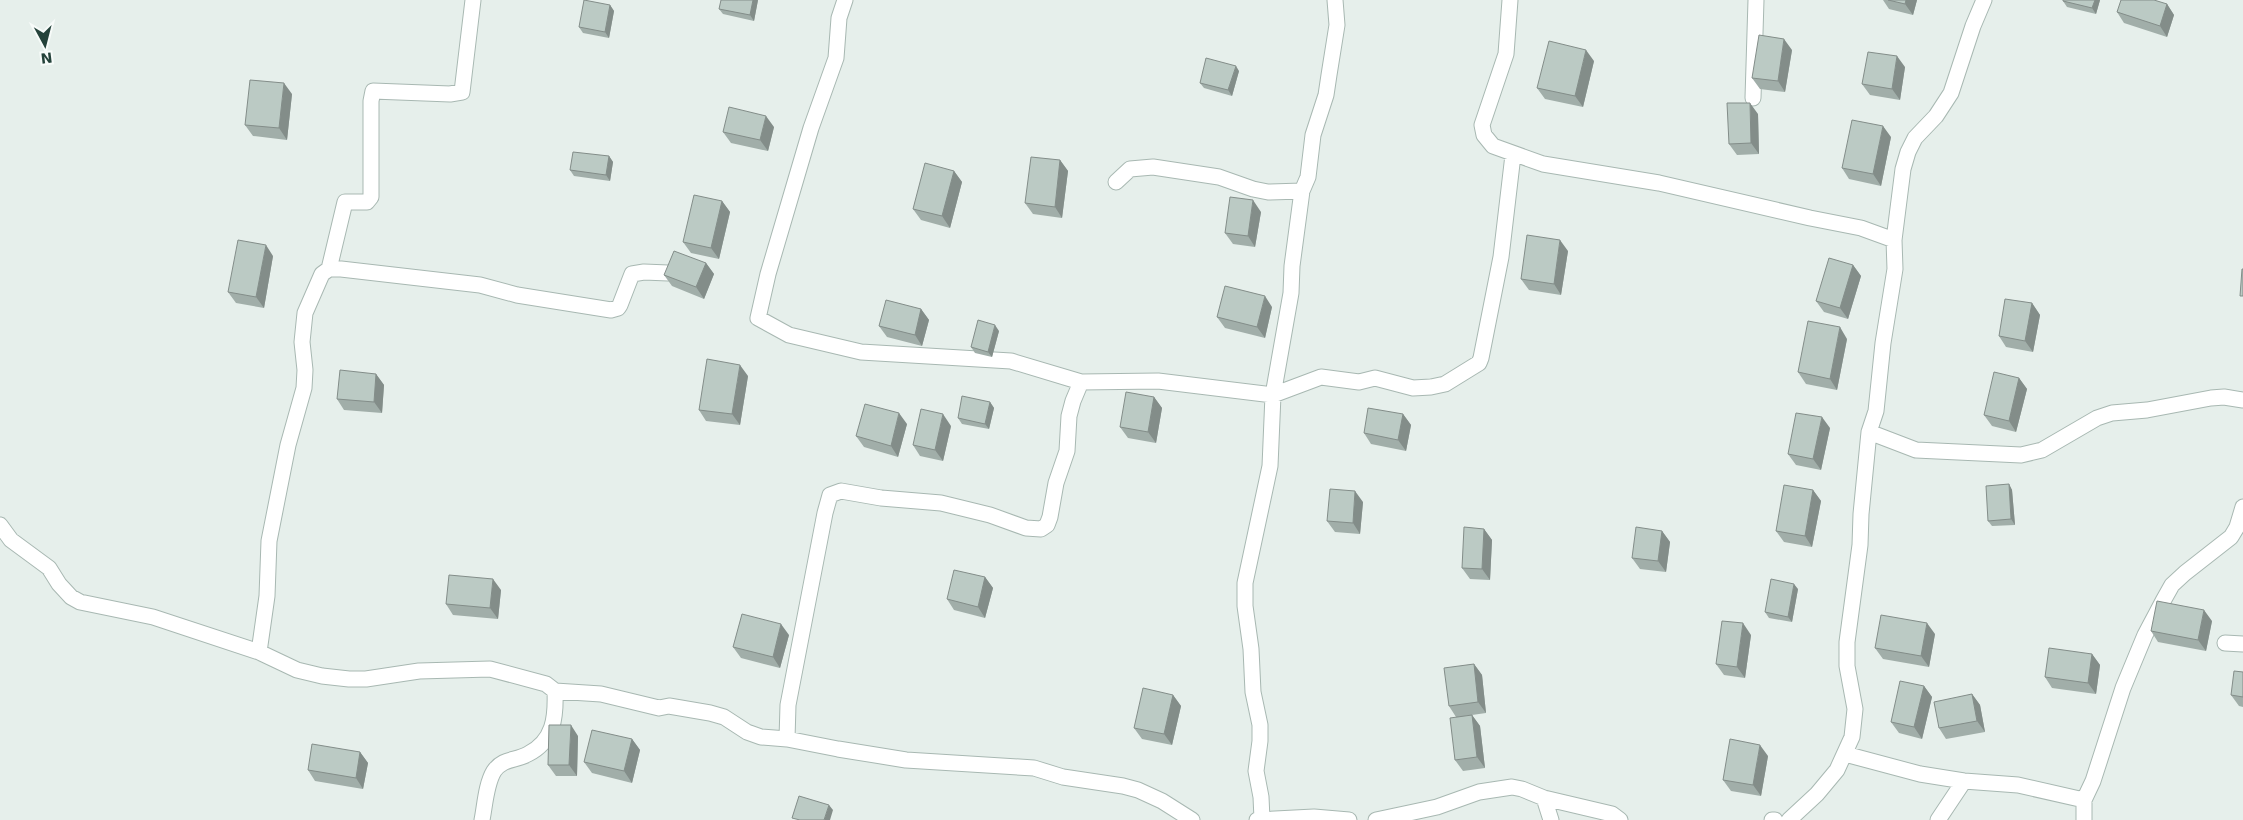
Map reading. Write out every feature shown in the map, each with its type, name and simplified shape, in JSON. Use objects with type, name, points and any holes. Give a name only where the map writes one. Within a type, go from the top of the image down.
[{"type":"street","points":[[258,652],[267,596],[269,541],[288,445],[304,388],[305,370],[302,342],[305,313],[322,274],[329,269],[345,202],[366,202],[371,197],[371,101],[373,91],[450,94],[462,92],[473,0]]},
{"type":"street","points":[[845,0],[839,18],[836,58],[811,128],[768,274],[758,318],[789,335],[861,352],[1011,361],[1081,382],[1158,381],[1205,385],[1273,395],[1321,378],[1363,382],[1375,378],[1413,388],[1445,384],[1479,362],[1502,257],[1513,155]]},
{"type":"street","points":[[1335,0],[1337,25],[1326,95],[1314,135],[1312,158],[1302,191],[1292,266],[1291,293],[1273,395],[1270,466],[1244,583],[1251,649],[1253,692],[1260,725],[1256,771],[1262,797],[1260,819],[1314,817],[1350,820]]},
{"type":"street","points":[[1510,0],[1506,54],[1482,124],[1484,135],[1493,146],[1513,155],[1543,164],[1659,184],[1861,228],[1894,240]]},
{"type":"street","points":[[1752,98],[1756,0]]},
{"type":"street","points":[[1789,820],[1827,784],[1837,770],[1852,737],[1855,709],[1846,655],[1860,545],[1869,432],[1876,411],[1883,343],[1895,269],[1894,240],[1903,169],[1915,138],[1936,116],[1952,94],[1973,26],[1984,0]]},
{"type":"street","points":[[1116,182],[1130,169],[1153,167],[1219,177],[1253,190],[1268,192],[1302,191]]},
{"type":"street","points":[[329,269],[480,285],[517,295],[608,310],[618,308],[632,274],[644,272],[668,273]]},
{"type":"street","points":[[787,739],[788,705],[830,495],[841,490],[881,498],[941,504],[990,515],[1026,528],[1041,529],[1047,525],[1050,517],[1056,483],[1067,451],[1072,401],[1081,382]]},
{"type":"street","points":[[1869,432],[1916,450],[2021,455],[2042,450],[2097,418],[2112,413],[2147,410],[2211,398],[2224,397],[2243,400]]},
{"type":"street","points":[[2084,820],[2084,800],[2093,781],[2123,688],[2145,635],[2162,601],[2172,586],[2185,573],[2231,537],[2237,527],[2243,507]]},
{"type":"street","points":[[0,526],[11,540],[49,568],[59,584],[71,597],[80,602],[153,617],[258,652],[297,670],[349,680],[419,671],[490,669],[546,684],[555,691],[601,694],[659,708],[670,706],[724,717],[747,732],[761,737],[787,739],[906,760],[1034,768],[1053,775],[1138,790],[1162,801],[1192,820]]},
{"type":"street","points":[[2225,643],[2243,644]]},
{"type":"street","points":[[482,820],[494,772],[501,763],[528,755],[549,736],[554,724],[556,710],[555,691]]},
{"type":"street","points":[[1845,754],[1920,774],[1964,781],[2018,785],[2084,800]]},
{"type":"street","points":[[1938,820],[1964,781]]},
{"type":"street","points":[[1376,820],[1437,807],[1479,792],[1512,787],[1522,788],[1544,798],[1612,814],[1620,820]]},
{"type":"street","points":[[1544,798],[1551,820]]},
{"type":"building","points":[[584,0],[610,5],[605,32],[579,27]]},
{"type":"building","points":[[721,0],[753,0],[750,15],[719,9]]},
{"type":"building","points":[[1888,0],[1906,0],[1905,4]]},
{"type":"building","points":[[2063,0],[2095,0],[2092,8]]},
{"type":"building","points":[[2121,0],[2154,0],[2167,4],[2160,26],[2117,12]]},
{"type":"building","points":[[1759,35],[1784,39],[1778,81],[1752,78]]},
{"type":"building","points":[[1549,41],[1586,50],[1575,96],[1537,88]]},
{"type":"building","points":[[1868,52],[1897,56],[1892,89],[1862,84]]},
{"type":"building","points":[[1206,58],[1236,66],[1228,90],[1200,83]]},
{"type":"building","points":[[250,80],[284,83],[279,128],[245,125]]},
{"type":"building","points":[[1727,103],[1750,103],[1751,143],[1729,144]]},
{"type":"building","points":[[729,107],[766,116],[760,140],[723,132]]},
{"type":"building","points":[[1852,120],[1883,126],[1873,174],[1842,168]]},
{"type":"building","points":[[573,152],[609,156],[606,175],[570,170]]},
{"type":"building","points":[[1031,157],[1060,160],[1055,207],[1025,203]]},
{"type":"building","points":[[925,163],[954,171],[942,216],[913,209]]},
{"type":"building","points":[[694,195],[722,201],[711,248],[683,242]]},
{"type":"building","points":[[1230,197],[1253,200],[1248,236],[1225,233]]},
{"type":"building","points":[[1527,235],[1560,240],[1554,284],[1521,279]]},
{"type":"building","points":[[238,240],[266,245],[256,297],[228,292]]},
{"type":"building","points":[[674,251],[706,263],[696,287],[664,275]]},
{"type":"building","points":[[1829,258],[1853,265],[1840,308],[1816,301]]},
{"type":"building","points":[[2242,269],[2243,296],[2240,296]]},
{"type":"building","points":[[1225,286],[1265,296],[1257,327],[1217,317]]},
{"type":"building","points":[[2005,299],[2032,303],[2025,341],[1999,336]]},
{"type":"building","points":[[886,300],[921,309],[915,335],[879,326]]},
{"type":"building","points":[[978,320],[995,325],[988,352],[971,347]]},
{"type":"building","points":[[1808,321],[1840,327],[1830,379],[1798,372]]},
{"type":"building","points":[[707,359],[740,365],[732,414],[699,410]]},
{"type":"building","points":[[340,370],[376,374],[374,402],[337,399]]},
{"type":"building","points":[[1994,372],[2019,378],[2009,421],[1984,415]]},
{"type":"building","points":[[1126,392],[1154,397],[1148,432],[1120,427]]},
{"type":"building","points":[[962,396],[990,402],[985,424],[958,418]]},
{"type":"building","points":[[865,404],[899,413],[891,446],[856,436]]},
{"type":"building","points":[[1368,408],[1403,414],[1398,440],[1364,433]]},
{"type":"building","points":[[921,409],[943,414],[935,450],[913,445]]},
{"type":"building","points":[[1796,413],[1822,417],[1813,459],[1788,454]]},
{"type":"building","points":[[2009,484],[2011,519],[1988,521],[1986,486]]},
{"type":"building","points":[[1784,485],[1813,490],[1805,536],[1776,531]]},
{"type":"building","points":[[1330,489],[1355,491],[1353,523],[1327,521]]},
{"type":"building","points":[[1464,527],[1484,529],[1482,569],[1462,568]]},
{"type":"building","points":[[1636,527],[1662,531],[1658,561],[1632,558]]},
{"type":"building","points":[[954,570],[985,577],[978,607],[947,599]]},
{"type":"building","points":[[449,575],[493,579],[490,608],[446,604]]},
{"type":"building","points":[[1771,579],[1794,584],[1788,617],[1765,612]]},
{"type":"building","points":[[2157,601],[2204,610],[2198,640],[2151,631]]},
{"type":"building","points":[[742,614],[781,624],[773,657],[733,647]]},
{"type":"building","points":[[1881,615],[1927,623],[1921,656],[1875,648]]},
{"type":"building","points":[[1722,621],[1743,623],[1737,667],[1716,664]]},
{"type":"building","points":[[2049,648],[2092,654],[2088,683],[2045,677]]},
{"type":"building","points":[[1474,664],[1478,702],[1449,706],[1444,668]]},
{"type":"building","points":[[2234,671],[2243,672],[2243,697],[2231,695]]},
{"type":"building","points":[[1900,681],[1924,686],[1914,727],[1891,722]]},
{"type":"building","points":[[1143,688],[1173,695],[1164,734],[1134,728]]},
{"type":"building","points":[[1972,694],[1977,721],[1939,728],[1934,702]]},
{"type":"building","points":[[1472,715],[1477,757],[1455,760],[1450,718]]},
{"type":"building","points":[[549,725],[571,725],[569,765],[548,765]]},
{"type":"building","points":[[592,730],[632,739],[624,771],[584,762]]},
{"type":"building","points":[[1730,739],[1760,745],[1753,785],[1723,780]]},
{"type":"building","points":[[312,744],[360,752],[356,778],[308,770]]},
{"type":"building","points":[[799,796],[829,805],[824,820],[792,818]]}]
